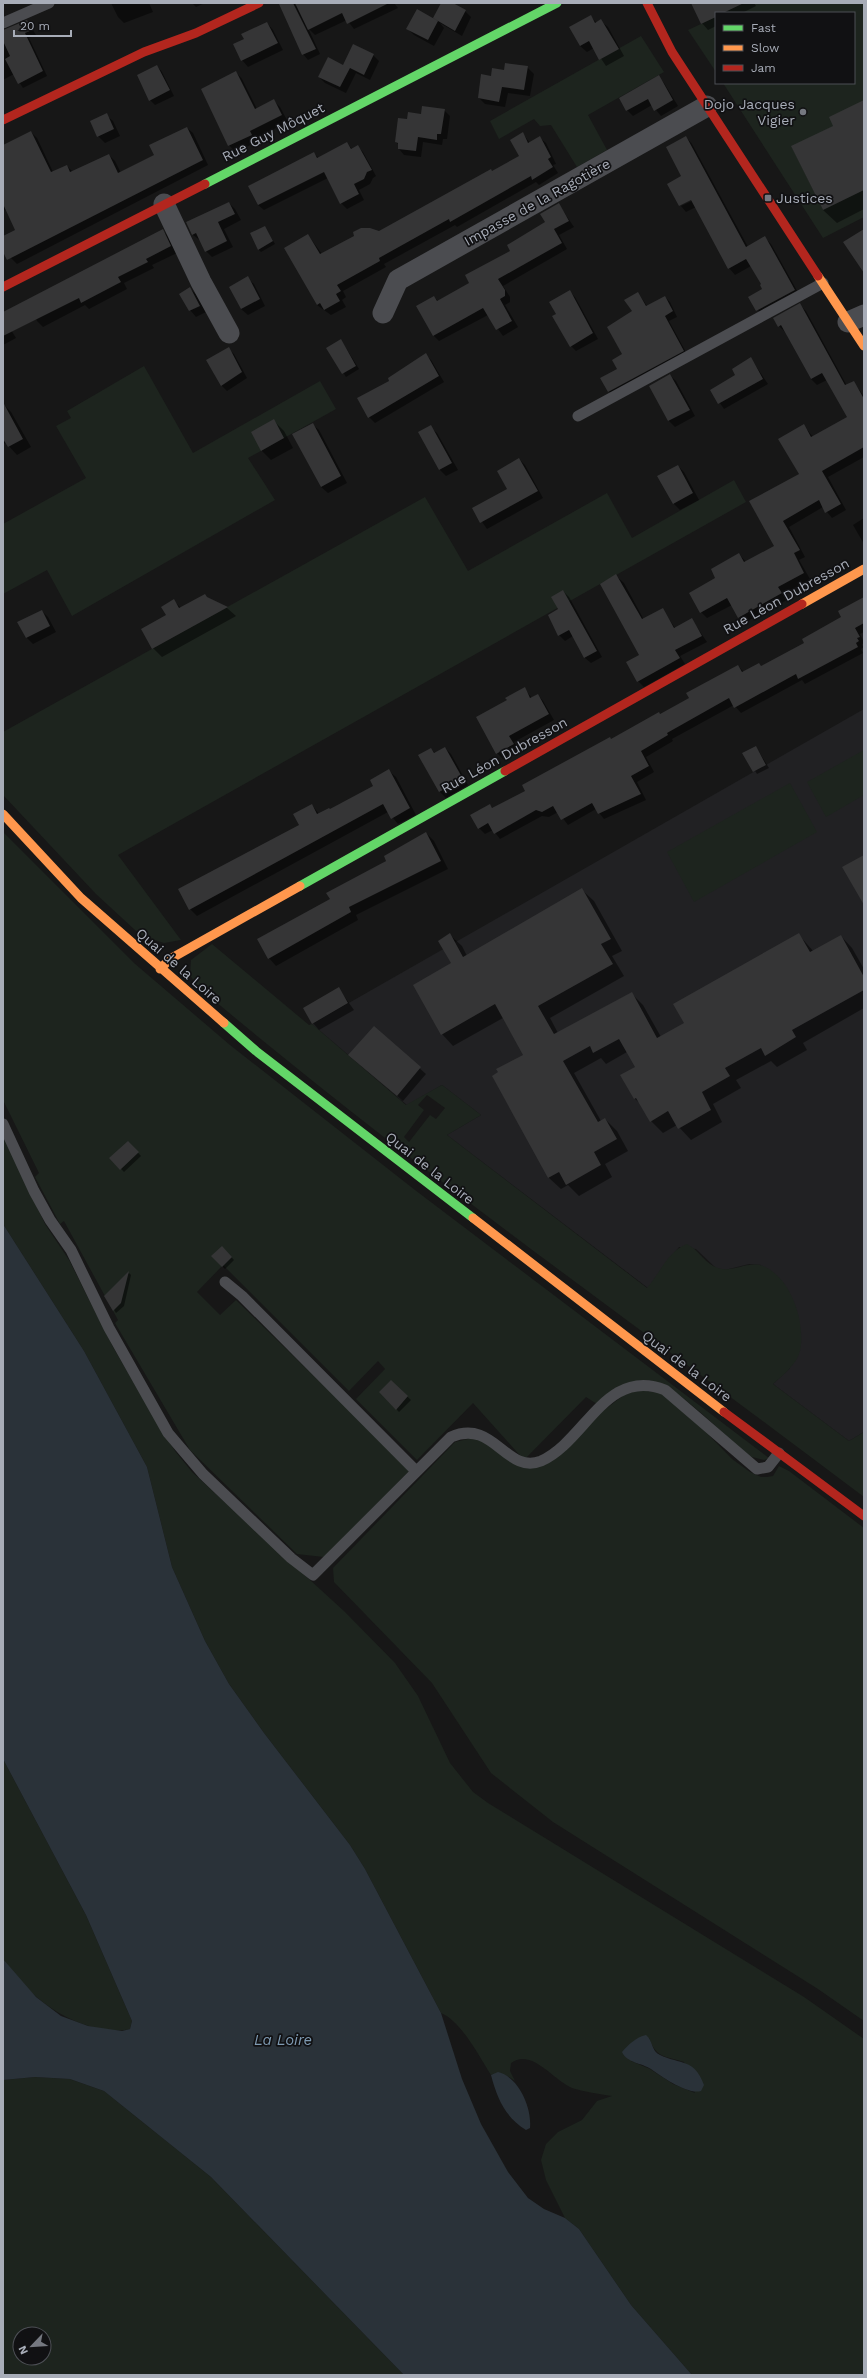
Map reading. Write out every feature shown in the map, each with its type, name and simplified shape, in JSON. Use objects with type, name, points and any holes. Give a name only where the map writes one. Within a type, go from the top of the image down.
[{"type":"street","points":[[3,120],[144,52],[196,33],[259,3]]},
{"type":"street","name":"Rue Guy Môquet","points":[[3,287],[557,3]]},
{"type":"street","points":[[648,3],[672,52],[823,283],[856,319],[863,345]]},
{"type":"street","name":"Impasse de la Ragotière","points":[[383,313],[398,280],[708,106]]},
{"type":"street","points":[[164,204],[201,282],[229,333]]},
{"type":"street","name":"Rue Léon Dubresson","points":[[160,969],[170,959],[864,569]]},
{"type":"street","name":"Quai de la Loire","points":[[3,814],[82,898],[160,969],[274,1065],[779,1453],[864,1516]]},
{"type":"lane","points":[[3,23],[49,3]]},
{"type":"lane","points":[[578,416],[823,283]]},
{"type":"lane","points":[[3,1124],[34,1191],[50,1220],[71,1250],[109,1328],[168,1433],[203,1474],[291,1558],[313,1575],[447,1440],[465,1432],[481,1435],[520,1462],[533,1463],[553,1454],[602,1405],[616,1394],[630,1387],[650,1385],[665,1390],[676,1397],[742,1458],[757,1469],[768,1467],[779,1453]]},
{"type":"lane","points":[[225,1282],[242,1296],[341,1393],[416,1470]]},
{"type":"shaded area","name":"Dojo Jacques Vigier","points":[[744,3],[864,3],[864,217],[823,238],[724,84],[855,84],[855,12],[725,12]]},
{"type":"shaded area","name":"Dojo Jacques Vigier","points":[[715,17],[715,70],[688,30]]},
{"type":"shaded area","points":[[641,36],[664,72],[588,115],[607,150],[577,167],[551,125],[540,126],[534,119],[499,139],[490,121]]},
{"type":"shaded area","points":[[144,366],[193,453],[320,381],[336,409],[248,458],[275,500],[72,616],[47,570],[3,594],[3,524],[86,478],[56,426],[71,418],[67,411]]},
{"type":"shaded area","points":[[734,480],[746,502],[118,855],[181,940],[164,943],[143,936],[135,930],[96,894],[3,795],[3,732],[425,497],[468,571],[607,493],[632,538]]},
{"type":"shaded area","points":[[864,709],[864,1432],[849,1441],[773,1384],[790,1368],[761,1265],[749,1264],[725,1270],[716,1268],[696,1249],[679,1247],[648,1288],[447,1135],[481,1115],[442,1085],[407,1105],[312,1024]]},
{"type":"shaded area","points":[[864,750],[864,795],[826,817],[807,782]]},
{"type":"shaded area","points":[[790,783],[817,832],[694,902],[667,852]]},
{"type":"shaded area","points":[[3,832],[134,963],[230,1045],[415,1190],[769,1458],[764,1460],[752,1457],[699,1411],[669,1388],[655,1382],[643,1380],[624,1386],[597,1404],[586,1397],[524,1460],[473,1403],[417,1460],[356,1399],[385,1369],[378,1361],[349,1391],[223,1265],[197,1292],[220,1315],[236,1300],[410,1470],[324,1557],[297,1554],[190,1450],[115,1323],[118,1320],[64,1221],[60,1224],[35,1177],[39,1173],[3,1100]]},
{"type":"shaded area","points":[[212,944],[309,1025],[312,1024],[406,1105],[442,1085],[481,1115],[447,1135],[647,1288],[669,1257],[680,1247],[687,1244],[710,1264],[718,1268],[729,1269],[752,1264],[763,1266],[773,1272],[789,1290],[794,1302],[801,1327],[801,1340],[800,1351],[796,1360],[773,1384],[849,1441],[864,1432],[864,1497],[443,1183],[278,1053],[197,986],[190,975],[191,960]],"holes":[[[427,1095],[445,1108],[436,1119],[430,1115],[409,1142],[404,1137],[424,1110],[418,1105]]]},
{"type":"shaded area","points":[[3,1133],[45,1224],[69,1260],[113,1347],[175,1451],[192,1472],[345,1612],[395,1663],[418,1696],[450,1763],[473,1792],[488,1803],[804,1997],[864,2039],[864,2375],[692,2375],[631,2305],[579,2229],[565,2218],[546,2180],[541,2160],[546,2144],[558,2132],[582,2120],[597,2101],[612,2096],[572,2088],[535,2062],[527,2059],[519,2059],[511,2063],[510,2071],[515,2081],[506,2075],[491,2075],[469,2040],[456,2023],[441,2013],[365,1869],[350,1845],[264,1733],[229,1684],[205,1641],[172,1567],[147,1467],[84,1351],[3,1224]],"holes":[[[649,2038],[658,2053],[684,2062],[695,2093],[673,2084],[650,2069],[631,2061]]]},
{"type":"shaded area","points":[[639,1390],[661,1393],[704,1430],[732,1459],[750,1472],[761,1477],[773,1476],[779,1466],[789,1471],[864,1528],[864,2021],[818,1989],[553,1822],[491,1773],[432,1683],[334,1582],[333,1568],[455,1442],[472,1438],[480,1440],[529,1467],[624,1395]]},
{"type":"shaded area","points":[[3,1759],[86,1915],[132,2021],[130,2029],[112,2030],[94,2028],[75,2021],[58,2012],[26,1987],[3,1959]]},
{"type":"shaded area","points":[[35,2077],[70,2079],[104,2091],[211,2177],[404,2375],[3,2375],[3,2080]]},
{"type":"water","name":"La Loire","points":[[3,1224],[84,1351],[147,1467],[172,1567],[205,1641],[229,1684],[264,1733],[350,1845],[365,1869],[441,2013],[462,2079],[481,2124],[508,2172],[528,2198],[544,2209],[565,2218],[579,2229],[631,2305],[692,2375],[404,2375],[211,2177],[104,2091],[70,2079],[35,2077],[3,2080],[3,1959],[36,1997],[61,2016],[88,2026],[122,2031],[130,2029],[132,2021],[86,1915],[3,1759]]},
{"type":"water","points":[[646,2035],[657,2053],[691,2066],[696,2070],[704,2085],[701,2091],[696,2092],[682,2088],[668,2081],[651,2069],[631,2061],[624,2056],[622,2052],[630,2044],[636,2039]]},
{"type":"water","points":[[498,2072],[512,2080],[523,2094],[529,2112],[530,2128],[526,2130],[519,2125],[507,2113],[499,2099],[491,2075]]},
{"type":"building","points":[[293,3],[316,49],[302,55],[279,4]]},
{"type":"building","points":[[295,3],[389,3],[347,24],[342,13],[308,30]]},
{"type":"building","points":[[441,3],[453,3],[466,10],[455,31],[433,18]]},
{"type":"building","points":[[691,3],[744,3],[725,12],[715,12],[715,17],[701,24]]},
{"type":"building","points":[[417,9],[438,21],[428,40],[406,29]]},
{"type":"building","points":[[591,15],[595,23],[601,19],[619,49],[599,60],[589,41],[580,46],[569,27]]},
{"type":"building","points":[[27,20],[32,30],[25,33],[43,71],[18,84],[5,59],[10,56],[3,41],[3,30]]},
{"type":"building","points":[[267,22],[278,43],[241,61],[233,44],[244,39],[241,34]]},
{"type":"building","points":[[353,44],[374,54],[364,75],[350,68],[340,87],[318,77],[328,57],[343,65]]},
{"type":"building","points":[[505,63],[528,66],[524,90],[502,87],[499,102],[478,98],[481,74],[491,76],[492,68],[504,70]]},
{"type":"building","points":[[157,65],[170,90],[149,101],[137,75]]},
{"type":"building","points":[[236,71],[255,109],[274,99],[282,115],[250,131],[252,135],[228,146],[201,89]]},
{"type":"building","points":[[659,75],[673,100],[654,111],[648,99],[626,111],[619,98]]},
{"type":"building","points":[[864,100],[864,190],[823,210],[791,146],[833,126],[829,117]]},
{"type":"building","points":[[422,106],[445,109],[441,134],[437,134],[437,140],[418,137],[416,151],[398,149],[398,143],[395,142],[398,118],[407,119],[408,112],[421,114]]},
{"type":"building","points":[[107,113],[114,129],[97,137],[90,121]]},
{"type":"building","points":[[187,127],[203,160],[7,260],[3,252],[3,236],[15,230],[3,204],[3,145],[31,131],[51,172],[67,165],[70,172],[109,154],[118,173],[154,155],[149,145]]},
{"type":"building","points":[[523,132],[528,143],[540,136],[551,157],[548,159],[553,167],[532,180],[531,176],[450,222],[449,219],[379,258],[380,261],[337,285],[341,291],[336,294],[340,301],[324,310],[320,303],[317,305],[284,248],[308,234],[320,254],[354,236],[353,232],[361,228],[370,228],[379,231],[491,169],[492,171],[519,156],[510,140]]},
{"type":"building","points":[[686,136],[746,247],[765,236],[795,290],[756,311],[748,297],[762,289],[761,284],[746,259],[728,269],[691,200],[679,206],[667,184],[681,176],[666,147]]},
{"type":"building","points":[[347,142],[351,149],[358,145],[372,170],[367,172],[364,179],[354,184],[359,194],[340,204],[324,172],[258,205],[248,186],[314,152],[317,158]]},
{"type":"building","points":[[229,202],[235,214],[218,222],[227,241],[205,252],[196,233],[192,235],[186,222]]},
{"type":"building","points":[[559,203],[569,221],[554,229],[562,243],[498,279],[505,290],[505,296],[500,299],[512,321],[496,330],[483,308],[433,336],[416,306],[434,296],[437,301],[469,283],[465,275],[510,251],[507,245],[545,222],[540,214]]},
{"type":"building","points":[[265,226],[273,241],[258,250],[250,233]]},
{"type":"building","points":[[163,229],[171,246],[146,259],[148,262],[118,277],[121,282],[81,303],[79,298],[3,336],[3,312]]},
{"type":"building","points":[[864,229],[864,273],[843,242]]},
{"type":"building","points":[[248,276],[260,299],[241,309],[229,287]]},
{"type":"building","points":[[190,287],[200,306],[189,311],[179,294]]},
{"type":"building","points":[[570,290],[593,333],[570,347],[552,316],[556,314],[549,302]]},
{"type":"building","points":[[638,292],[646,306],[665,296],[673,311],[665,316],[684,351],[608,392],[600,378],[617,369],[612,360],[622,354],[607,327],[632,311],[624,300]]},
{"type":"building","points":[[800,303],[845,385],[854,381],[864,399],[864,447],[822,471],[841,504],[825,513],[819,500],[783,521],[800,550],[794,553],[804,573],[778,587],[782,593],[738,618],[727,598],[700,613],[689,593],[715,578],[711,569],[739,553],[744,562],[774,546],[749,501],[799,474],[778,439],[804,424],[811,437],[847,417],[822,373],[811,379],[781,325],[778,327],[773,318]]},
{"type":"building","points":[[341,339],[356,366],[342,374],[326,348]]},
{"type":"building","points":[[229,347],[242,372],[221,386],[206,360]]},
{"type":"building","points":[[426,353],[439,376],[368,418],[357,398],[389,381],[388,378]]},
{"type":"building","points":[[751,357],[763,379],[718,404],[710,390],[735,375],[732,369]]},
{"type":"building","points":[[670,374],[690,410],[668,421],[649,386]]},
{"type":"building","points":[[3,402],[23,439],[8,447],[3,439]]},
{"type":"building","points":[[274,419],[284,438],[261,451],[251,432]]},
{"type":"building","points":[[313,423],[341,476],[321,487],[292,434]]},
{"type":"building","points":[[431,425],[452,463],[439,470],[418,432]]},
{"type":"building","points":[[519,458],[538,491],[480,523],[472,508],[507,489],[497,471]]},
{"type":"building","points":[[678,465],[693,493],[673,504],[657,476]]},
{"type":"building","points":[[616,574],[642,619],[663,608],[674,628],[692,618],[702,636],[675,650],[680,658],[637,682],[626,662],[639,655],[600,584]]},
{"type":"building","points":[[563,590],[597,651],[584,658],[569,630],[558,636],[548,615],[558,609],[551,597]]},
{"type":"building","points":[[205,594],[207,597],[228,607],[152,649],[141,629],[166,615],[161,607],[174,599],[179,608]]},
{"type":"building","points":[[864,597],[864,623],[855,628],[860,637],[857,638],[859,641],[856,643],[858,647],[798,679],[796,674],[734,708],[729,698],[667,733],[668,735],[641,751],[649,766],[631,776],[641,794],[598,814],[592,803],[561,820],[553,806],[542,812],[536,810],[494,834],[488,823],[478,829],[470,815],[490,804],[492,808],[525,791],[522,785],[610,737],[611,739],[659,712],[660,714],[689,698],[686,693],[738,665],[742,672],[759,663],[761,666],[804,643],[802,639],[841,617],[838,611]]},
{"type":"building","points":[[42,610],[50,626],[26,638],[17,622]]},
{"type":"building","points":[[525,687],[530,698],[538,694],[549,714],[509,736],[514,744],[496,754],[476,717],[507,700],[505,698]]},
{"type":"building","points":[[756,746],[766,765],[753,772],[742,753]]},
{"type":"building","points":[[445,747],[463,779],[439,792],[418,755],[431,748],[434,753]]},
{"type":"building","points":[[389,769],[410,808],[391,819],[383,804],[189,910],[178,889],[299,825],[293,814],[312,804],[317,814],[329,808],[330,809],[373,786],[370,780]]},
{"type":"building","points":[[426,832],[441,861],[349,907],[351,912],[268,959],[257,939],[330,899],[326,893],[386,861],[384,856]]},
{"type":"building","points":[[864,855],[864,905],[842,867]]},
{"type":"building","points":[[582,888],[611,939],[601,944],[613,964],[538,1006],[554,1034],[632,992],[657,1038],[684,1023],[673,1004],[799,933],[810,952],[841,935],[864,977],[864,990],[792,1030],[796,1037],[765,1056],[761,1048],[725,1068],[730,1076],[702,1092],[711,1110],[678,1129],[668,1111],[650,1122],[636,1098],[634,1099],[620,1075],[635,1067],[619,1039],[593,1053],[590,1046],[563,1061],[598,1122],[605,1118],[617,1139],[594,1152],[601,1165],[566,1185],[559,1172],[548,1178],[492,1076],[498,1072],[496,1069],[523,1055],[495,1004],[441,1035],[413,985],[451,963],[438,941],[450,933],[463,957]]},
{"type":"building","points":[[339,987],[348,1003],[312,1024],[303,1008]]},
{"type":"building","points":[[374,1026],[421,1067],[397,1096],[348,1055]]},
{"type":"building","points":[[128,1141],[139,1152],[120,1170],[109,1158]]},
{"type":"building","points":[[222,1246],[232,1257],[222,1267],[211,1256]]},
{"type":"building","points":[[129,1271],[121,1303],[113,1311],[104,1296]]},
{"type":"building","points":[[391,1380],[408,1396],[396,1410],[379,1392]]},
{"type":"traffic: fast","points":[[205,184],[557,3]]},
{"type":"traffic: fast","points":[[300,886],[505,771]]},
{"type":"traffic: fast","points":[[224,1023],[256,1051],[473,1218]]},
{"type":"traffic: slow","points":[[818,276],[864,346]]},
{"type":"traffic: slow","points":[[802,604],[864,569]]},
{"type":"traffic: slow","points":[[3,814],[81,898],[224,1023]]},
{"type":"traffic: slow","points":[[160,969],[170,959],[300,886]]},
{"type":"traffic: slow","points":[[473,1218],[724,1412]]},
{"type":"traffic: jam","points":[[3,120],[144,52],[196,33],[259,3]]},
{"type":"traffic: jam","points":[[647,3],[672,52],[818,276]]},
{"type":"traffic: jam","points":[[3,287],[205,184]]},
{"type":"traffic: jam","points":[[505,771],[802,604]]},
{"type":"traffic: jam","points":[[724,1412],[864,1516]]},
{"type":"place","name":"Dojo Jacques Vigier","points":[[803,112]]},
{"type":"place","name":"Justices","points":[[768,198]]}]
